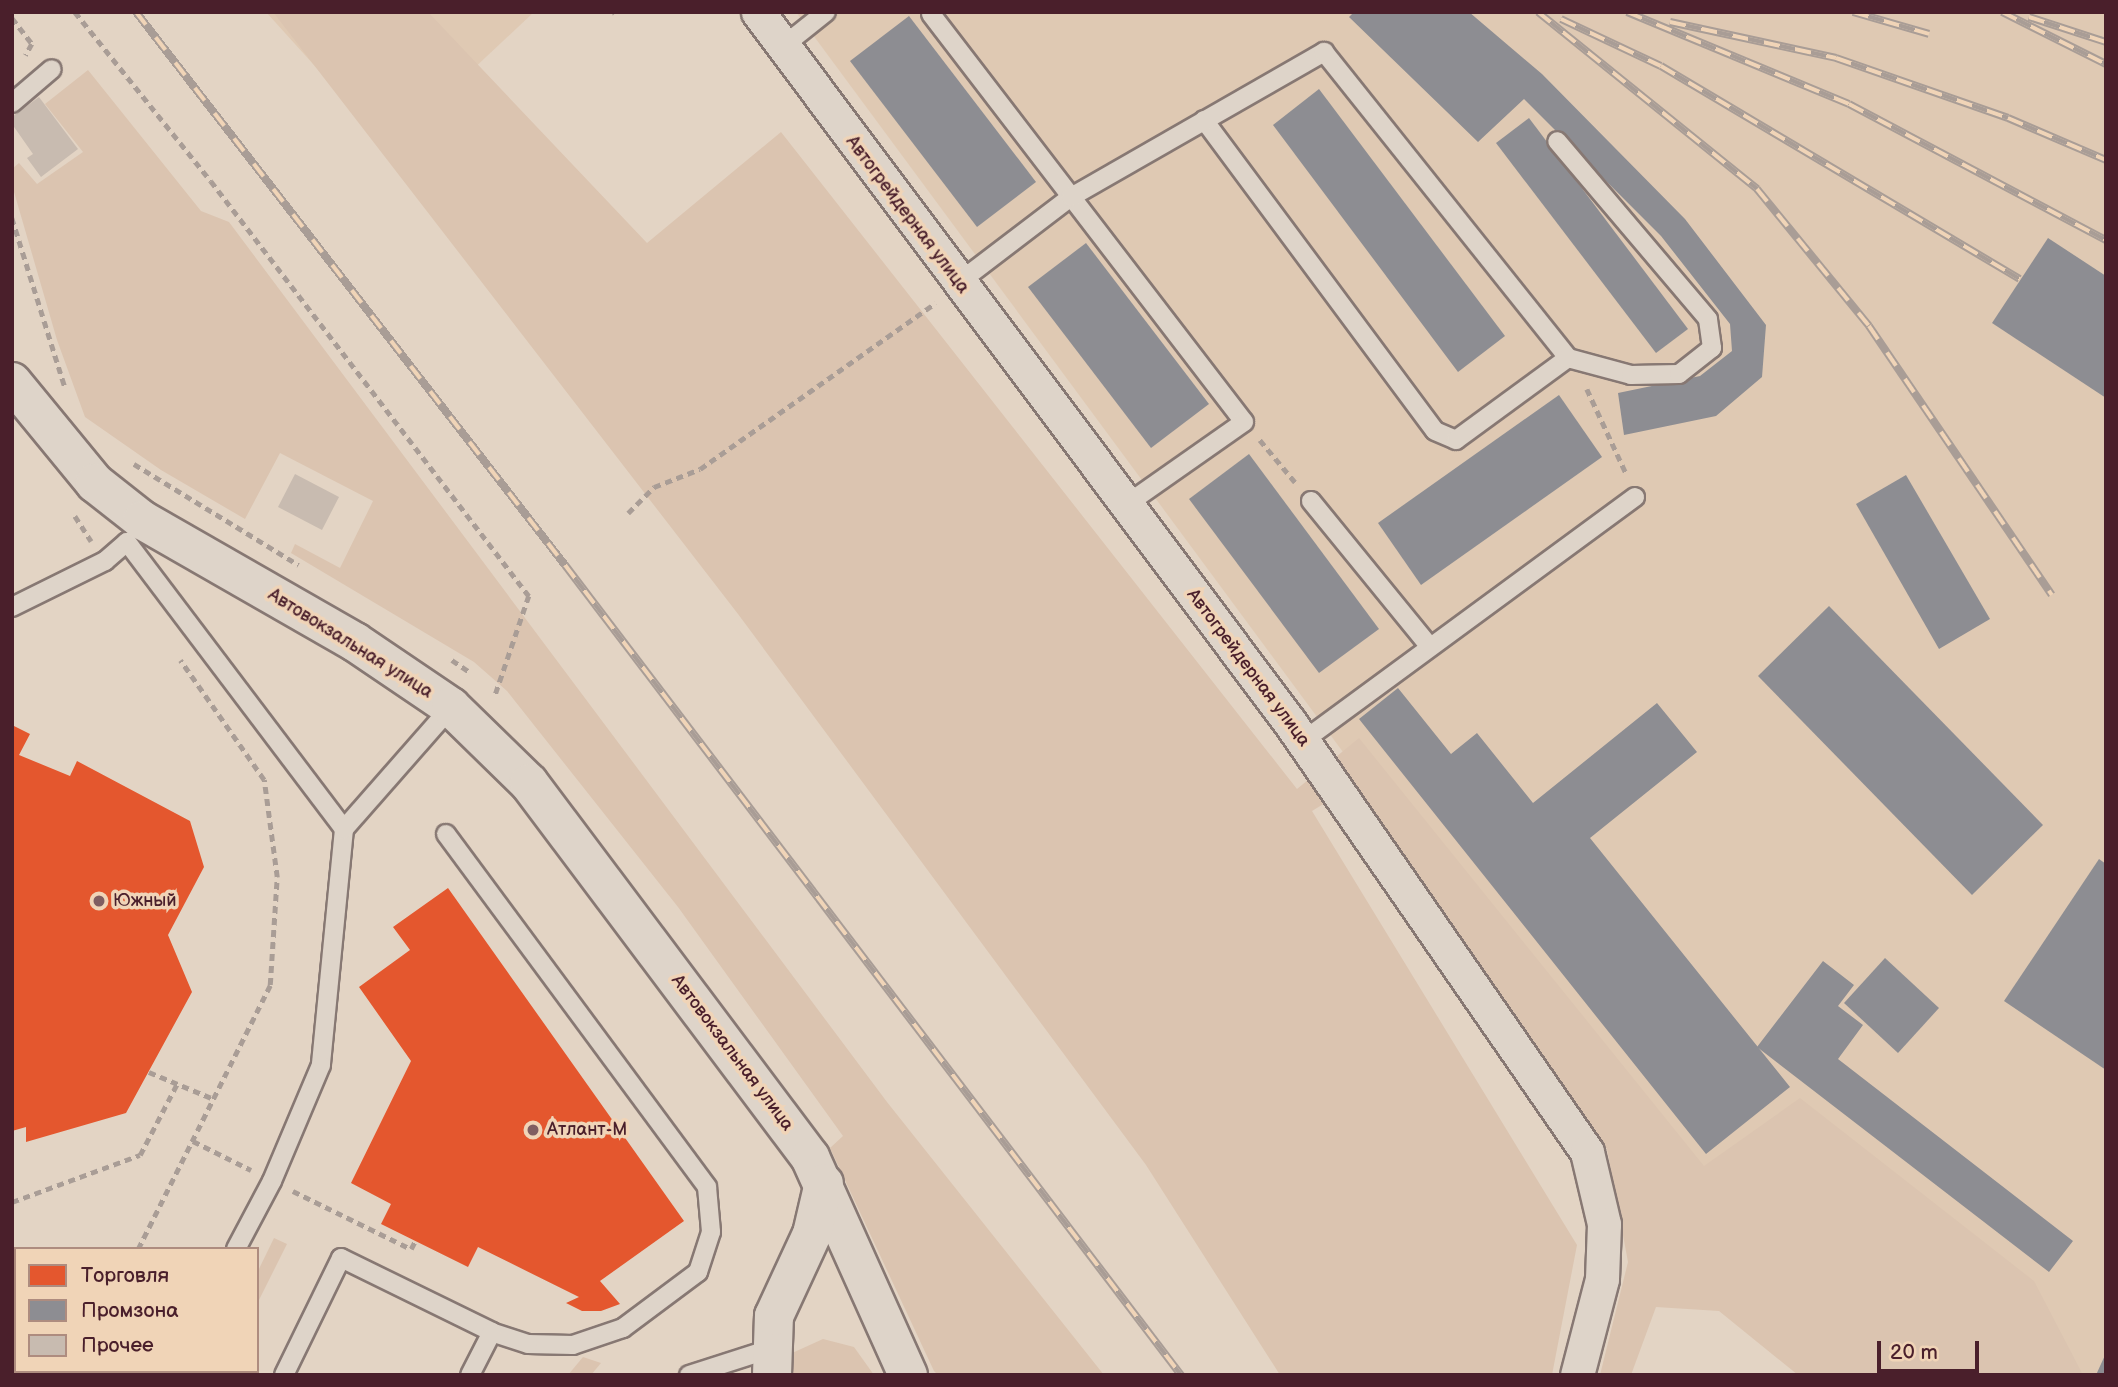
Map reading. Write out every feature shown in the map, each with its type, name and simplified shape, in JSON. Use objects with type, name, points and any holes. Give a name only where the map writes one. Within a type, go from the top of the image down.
[{"type":"street","name":"Автогрейдерная улица","points":[[758,12],[1303,741],[1587,1152],[1604,1224],[1602,1279],[1577,1375]]},
{"type":"street","name":"Автовокзальная улица","points":[[12,382],[135,531],[355,642],[451,707],[529,783],[810,1157],[824,1183],[908,1375]]},
{"type":"street","points":[[771,1362],[774,1317],[811,1234],[824,1183]]},
{"type":"lane","points":[[782,47],[826,12]]},
{"type":"lane","points":[[931,14],[1244,422],[1126,505]]},
{"type":"lane","points":[[958,283],[1071,197],[1324,52],[1569,358],[1631,375],[1679,374],[1712,348],[1707,318],[1557,141]]},
{"type":"lane","points":[[12,103],[52,69]]},
{"type":"lane","points":[[1204,120],[1435,431],[1456,440],[1569,358]]},
{"type":"lane","points":[[1303,741],[1635,497]]},
{"type":"lane","points":[[1311,501],[1430,647]]},
{"type":"lane","points":[[12,607],[105,561],[135,531],[344,829]]},
{"type":"lane","points":[[237,1247],[272,1181],[321,1065],[344,829],[451,707]]},
{"type":"lane","points":[[284,1375],[341,1258],[492,1332],[528,1343],[573,1345],[623,1328],[698,1272],[711,1232],[707,1187],[446,834]]},
{"type":"lane","points":[[470,1375],[492,1332]]},
{"type":"lane","points":[[689,1375],[771,1362]]},
{"type":"path","points":[[75,12],[211,181],[529,597],[495,696]]},
{"type":"path","points":[[12,18],[32,44],[19,65]]},
{"type":"path","points":[[12,218],[68,397]]},
{"type":"path","points":[[628,513],[654,487],[700,468],[761,422],[853,364],[958,283]]},
{"type":"path","points":[[1569,358],[1606,424],[1635,497]]},
{"type":"path","points":[[1244,422],[1311,501]]},
{"type":"path","points":[[67,505],[105,561]]},
{"type":"path","points":[[139,1247],[270,985],[277,877],[264,780],[174,653]]},
{"type":"path","points":[[149,1072],[214,1098]]},
{"type":"path","points":[[12,1202],[140,1155],[177,1084]]},
{"type":"path","points":[[193,1141],[411,1249],[415,1241]]},
{"type":"shaded area","points":[[266,12],[534,12],[389,148]]},
{"type":"shaded area","points":[[273,12],[428,12],[647,243],[781,132],[1297,789],[1359,738],[1704,1166],[1800,1098],[2034,1281],[2083,1375],[1798,1375],[1719,1311],[1656,1307],[1631,1375],[1600,1375],[1628,1262],[1607,1149],[1348,789],[1312,811],[1577,1245],[1552,1375],[1280,1375],[1146,1165],[738,614]]},
{"type":"shaded area","points":[[796,12],[2106,12],[2106,1375],[2044,1375],[1663,1185]]},
{"type":"shaded area","points":[[88,70],[201,211],[229,222],[887,1102],[1104,1375],[938,1375],[934,1371],[830,1148],[843,1136],[678,907],[507,691],[474,662],[291,553],[295,544],[340,568],[373,501],[280,453],[245,519],[161,470],[85,417],[57,340],[12,185],[12,169],[19,163],[37,184],[83,152],[45,104]]},
{"type":"shaded area","points":[[274,1238],[287,1244],[259,1300],[259,1269]]},
{"type":"shaded area","points":[[823,1339],[854,1347],[874,1375],[784,1375],[790,1354]]},
{"type":"shaded area","points":[[583,1357],[601,1363],[591,1375],[568,1375]]},
{"type":"building: Торговля","name":"Южный","points":[[12,725],[30,734],[19,755],[70,776],[77,761],[190,821],[204,867],[168,935],[192,992],[126,1113],[26,1142],[26,1127],[12,1131]]},
{"type":"building: Торговля","points":[[448,888],[684,1221],[600,1281],[620,1304],[601,1311],[582,1311],[566,1303],[579,1297],[478,1247],[468,1267],[381,1224],[391,1204],[351,1183],[411,1061],[359,987],[410,950],[393,927]]},
{"type":"building: Промзона","points":[[1354,12],[1469,12],[1542,74],[1685,219],[1766,325],[1762,377],[1716,416],[1624,435],[1618,393],[1700,376],[1732,351],[1730,324],[1661,236],[1524,99],[1478,142],[1349,17]]},
{"type":"building: Промзона","points":[[909,16],[1036,182],[977,227],[850,61]]},
{"type":"building: Промзона","points":[[1319,89],[1505,336],[1458,372],[1273,125]]},
{"type":"building: Промзона","points":[[1529,118],[1688,329],[1656,353],[1496,143]]},
{"type":"building: Промзона","points":[[2048,238],[2106,276],[2106,398],[1992,323]]},
{"type":"building: Промзона","points":[[1086,243],[1209,404],[1151,448],[1028,287]]},
{"type":"building: Промзона","points":[[1559,395],[1602,457],[1421,585],[1378,523]]},
{"type":"building: Промзона","points":[[1249,454],[1379,629],[1319,673],[1189,499]]},
{"type":"building: Промзона","points":[[1906,475],[1990,619],[1939,649],[1856,504]]},
{"type":"building: Промзона","points":[[1829,606],[2043,825],[1972,895],[1758,676]]},
{"type":"building: Промзона","points":[[1398,688],[1451,754],[1477,733],[1533,803],[1657,703],[1697,752],[1590,838],[1790,1087],[1706,1154],[1359,719]]},
{"type":"building: Промзона","points":[[2099,859],[2106,864],[2106,1070],[2004,1001]]},
{"type":"building: Промзона","points":[[1885,958],[1939,1008],[1898,1053],[1844,1003]]},
{"type":"building: Промзона","points":[[1823,961],[1854,985],[1838,1006],[1863,1025],[1838,1059],[2073,1241],[2049,1272],[1757,1047]]},
{"type":"building: Промзона","points":[[2106,1353],[2106,1375],[2096,1375]]},
{"type":"building: Прочее","points":[[39,97],[78,149],[41,177],[27,158],[33,154],[12,124],[12,117]]},
{"type":"building: Прочее","points":[[295,474],[339,497],[322,530],[278,507]]},
{"type":"railway","points":[[136,12],[565,565],[1181,1375]]},
{"type":"railway","points":[[1538,12],[1757,189],[1869,326],[2052,595]]},
{"type":"railway","points":[[1627,12],[1849,104],[2106,240]]},
{"type":"railway","points":[[1853,12],[1929,34]]},
{"type":"railway","points":[[2002,12],[2106,64]]},
{"type":"railway","points":[[2029,17],[2106,42]]},
{"type":"railway","points":[[1561,19],[1661,66],[2020,279]]},
{"type":"railway","points":[[1670,22],[1836,58],[2008,118],[2106,160]]},
{"type":"place","name":"Южный","points":[[99,901]]},
{"type":"place","name":"Атлант-М","points":[[533,1130]]}]
